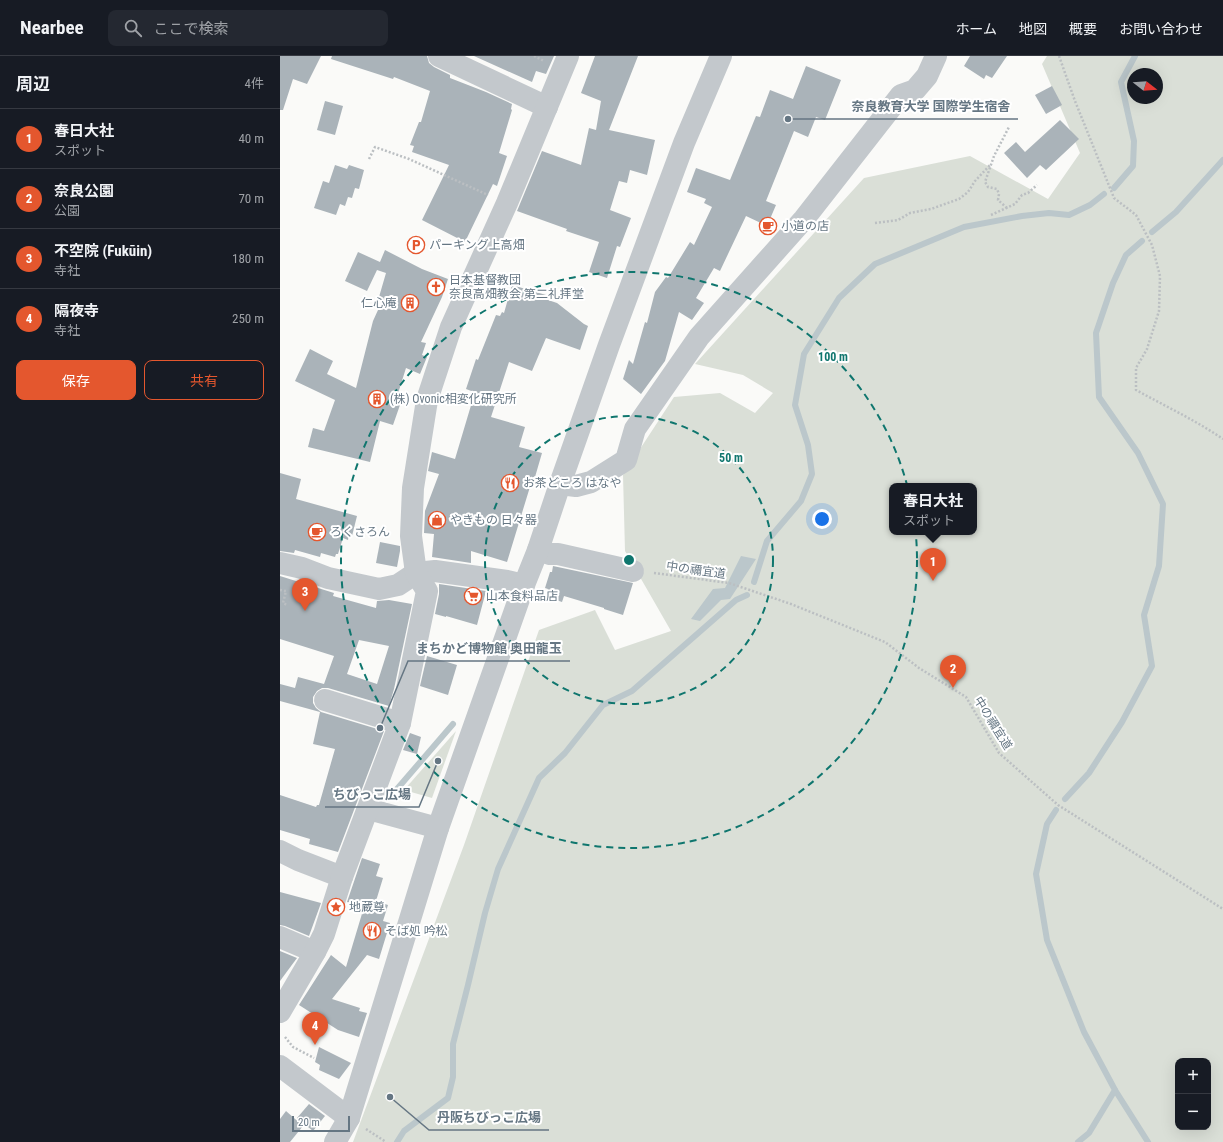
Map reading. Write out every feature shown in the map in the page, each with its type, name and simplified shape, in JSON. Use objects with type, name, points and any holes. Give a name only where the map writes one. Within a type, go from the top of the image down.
[{"type":"street","points":[[439,56],[547,107]]},
{"type":"street","points":[[280,1012],[324,934],[342,877],[400,723],[427,591],[416,573],[411,536],[413,488],[427,400],[451,327],[507,203],[568,56]]},
{"type":"street","points":[[335,1142],[349,1118],[438,828],[524,585],[538,550],[609,345],[684,143],[721,56]]},
{"type":"street","points":[[560,484],[576,486],[591,482],[626,460],[635,429],[699,337],[804,219],[901,95],[915,90],[927,76],[936,56]]},
{"type":"street","points":[[538,550],[633,571]]},
{"type":"street","points":[[280,563],[302,568],[328,578],[379,589],[398,585],[416,573],[435,571],[513,582],[524,585]]},
{"type":"street","points":[[325,700],[400,723]]},
{"type":"street","points":[[368,809],[438,828]]},
{"type":"street","points":[[280,851],[298,860],[342,877]]},
{"type":"street","points":[[280,937],[315,952]]},
{"type":"street","points":[[280,1066],[349,1118]]},
{"type":"path","points":[[1059,56],[1075,101],[1114,198],[1136,215],[1152,244],[1160,276],[1159,311],[1147,349],[1136,368],[1136,390],[1198,422],[1223,439]]},
{"type":"path","points":[[1008,208],[998,200],[999,194],[997,189],[988,187],[985,182],[994,156],[1009,127]]},
{"type":"path","points":[[368,159],[375,147],[409,159],[507,203]]},
{"type":"path","points":[[875,223],[898,220],[910,213],[937,208],[959,199],[968,192],[975,181],[991,164]]},
{"type":"path","points":[[991,215],[1015,204],[1022,195],[1028,193],[1037,185]]},
{"type":"path","name":"中の禰宜道","points":[[633,571],[729,583],[791,604],[885,642],[919,668],[966,697],[999,753],[1058,805],[1223,909]]},
{"type":"path","points":[[280,590],[286,592],[281,603],[287,605]]},
{"type":"path","points":[[285,1037],[293,1047],[314,1058]]},
{"type":"shaded area","points":[[1047,56],[1223,56],[1223,1142],[353,1142],[464,845],[539,630],[595,610],[615,650],[671,631],[625,551],[623,475],[674,397],[720,393],[755,413],[773,393],[743,375],[695,364],[864,178],[970,156],[1048,199],[1080,153],[1042,64]]},
{"type":"shaded area","points":[[741,556],[756,559],[730,599],[721,600],[700,621],[691,619],[713,589],[725,588]]},
{"type":"shaded area","points":[[456,731],[432,798],[404,790]]},
{"type":"building","points":[[280,56],[321,56],[307,84],[293,79],[283,110],[280,110]]},
{"type":"building","points":[[332,56],[427,56],[429,63],[450,75],[450,78],[512,104],[512,110],[499,153],[507,156],[497,186],[493,184],[465,242],[422,220],[449,165],[412,152],[414,146],[410,145],[419,122],[421,122],[430,91],[394,77],[393,79],[331,59]]},
{"type":"building","points":[[474,56],[554,56],[546,74],[536,71],[532,82]]},
{"type":"building","points":[[595,56],[638,56],[609,130],[655,140],[647,175],[630,170],[627,183],[619,181],[610,210],[631,218],[620,247],[617,246],[607,278],[589,272],[599,242],[566,231],[567,229],[517,211],[542,151],[581,165],[589,128],[596,130],[601,101],[581,93]]},
{"type":"building","points":[[970,56],[1007,56],[992,78],[986,75],[984,79],[964,66]]},
{"type":"building","points":[[806,66],[841,80],[825,120],[816,117],[808,137],[794,131],[766,201],[776,205],[767,226],[746,216],[720,271],[714,268],[696,298],[704,303],[692,320],[679,312],[665,361],[641,394],[623,379],[629,360],[633,364],[645,322],[647,323],[655,292],[666,277],[668,278],[690,242],[694,245],[712,207],[704,203],[706,199],[687,192],[696,168],[730,180],[756,116],[760,117],[770,90],[793,99]]},
{"type":"building","points":[[1052,86],[1062,105],[1046,114],[1035,95]]},
{"type":"building","points":[[325,101],[343,106],[335,135],[317,130]]},
{"type":"building","points":[[1060,120],[1079,139],[1046,170],[1040,165],[1027,178],[1004,153],[1016,142],[1025,152]]},
{"type":"building","points":[[335,165],[347,169],[349,165],[364,170],[359,189],[355,188],[352,198],[348,197],[345,206],[340,204],[336,215],[314,208],[323,181],[329,183]]},
{"type":"building","points":[[385,250],[422,269],[448,279],[442,297],[421,342],[426,343],[422,355],[427,357],[420,374],[406,368],[395,403],[400,405],[393,425],[380,421],[370,462],[308,447],[313,428],[324,431],[335,400],[295,381],[310,349],[333,361],[327,374],[356,388],[373,321],[383,299],[379,297],[386,273],[377,270],[367,291],[345,281],[358,252],[380,262]]},
{"type":"building","points":[[512,285],[546,295],[545,299],[557,303],[588,326],[580,350],[546,338],[532,371],[509,362],[491,417],[525,427],[519,447],[542,453],[535,477],[533,477],[507,562],[471,551],[471,563],[432,557],[434,534],[424,533],[425,511],[439,474],[428,471],[432,452],[455,459],[474,392],[466,389],[476,359],[478,360],[496,315],[500,316],[502,312],[504,313]]},
{"type":"building","points":[[280,473],[301,479],[296,499],[357,516],[352,536],[349,535],[348,540],[343,538],[338,554],[336,554],[335,557],[321,553],[320,557],[295,550],[294,553],[280,551]]},
{"type":"building","points":[[380,542],[400,546],[397,567],[376,563]]},
{"type":"building","points":[[553,566],[633,583],[623,615],[564,596],[562,602],[545,596],[548,589],[545,588]]},
{"type":"building","points":[[280,576],[334,593],[333,596],[376,608],[377,601],[389,600],[412,604],[389,706],[328,688],[322,688],[317,691],[313,697],[313,703],[321,712],[384,731],[338,852],[309,844],[310,839],[280,830],[280,795],[316,807],[319,805],[335,749],[313,744],[320,712],[280,701],[280,684],[295,688],[298,677],[324,684],[334,656],[280,639]],"holes":[[[359,640],[389,646],[377,684],[347,674]]]},
{"type":"building","name":"山本食料品店","points":[[439,584],[486,591],[477,625],[435,614],[439,594]]},
{"type":"building","points":[[427,656],[457,665],[448,695],[420,686]]},
{"type":"building","points":[[410,733],[421,737],[417,754],[403,750]]},
{"type":"building","points":[[362,858],[380,864],[376,876],[383,878],[376,901],[388,905],[383,921],[390,923],[379,959],[367,955],[332,999],[360,1008],[359,1011],[367,1013],[359,1037],[338,1030],[299,1005],[331,955],[346,967],[364,907],[347,902]]},
{"type":"building","points":[[280,892],[321,903],[309,936],[280,925]]},
{"type":"building","points":[[280,951],[297,958],[280,981]]},
{"type":"building","points":[[319,1047],[351,1063],[339,1079],[319,1070],[320,1065],[315,1062]]},
{"type":"building","points":[[309,1104],[325,1116],[313,1131],[297,1118]]},
{"type":"building","points":[[286,1111],[303,1126],[290,1142],[280,1142],[280,1119]]},
{"type":"waterway","points":[[1114,188],[1133,166],[1134,141],[1121,82],[1135,56]]},
{"type":"waterway","points":[[1152,232],[1176,212],[1223,160]]},
{"type":"waterway","points":[[754,582],[767,541],[801,501],[812,474],[808,445],[795,405],[804,354],[839,298],[875,264],[964,227],[1022,216],[1049,213],[1069,215],[1090,205],[1104,194]]},
{"type":"waterway","points":[[1065,799],[1089,773],[1122,722],[1152,666],[1144,615],[1159,566],[1163,504],[1138,453],[1099,397],[1096,333],[1113,283],[1126,255],[1142,241]]},
{"type":"waterway","points":[[397,1142],[404,1131],[448,1098],[453,1077],[453,1044],[485,913],[498,869],[539,778],[565,753],[603,705],[632,691],[736,600],[747,595]]},
{"type":"waterway","points":[[397,789],[453,724]]},
{"type":"waterway","points":[[1056,810],[1047,824],[1036,874],[1047,940],[1084,1032],[1115,1090],[1089,1133],[1078,1142]]},
{"type":"waterway","points":[[1115,1090],[1148,1142]]},
{"type":"place","name":"奈良教育大学 国際学生宿舎","points":[[788,119]]},
{"type":"place","name":"小道の店","points":[[768,226]]},
{"type":"place","name":"パーキング上高畑","points":[[416,245]]},
{"type":"place","name":"日本基督教団 奈良高畑教会 第二礼拝堂","points":[[436,287]]},
{"type":"place","name":"仁心庵","points":[[410,303]]},
{"type":"place","name":"(株) Ovonic相変化研究所","points":[[377,399]]},
{"type":"place","name":"お茶どころ はなや","points":[[510,483]]},
{"type":"place","name":"やきもの 日々器","points":[[437,520]]},
{"type":"place","name":"ろくさろん","points":[[317,532]]},
{"type":"place","name":"春日大社","points":[[933,581]]},
{"type":"place","name":"山本食料品店","points":[[473,596]]},
{"type":"place","name":"不空院 (Fukūin)","points":[[305,611]]},
{"type":"place","name":"奈良公園","points":[[953,688]]},
{"type":"place","name":"まちかど博物館 奥田龍玉","points":[[380,728]]},
{"type":"place","name":"ちびっこ広場","points":[[438,761]]},
{"type":"place","name":"地蔵尊","points":[[336,907]]},
{"type":"place","name":"そば処 吟松","points":[[372,931]]},
{"type":"place","name":"隔夜寺","points":[[315,1045]]},
{"type":"place","name":"丹阪ちびっこ広場","points":[[390,1097]]}]
